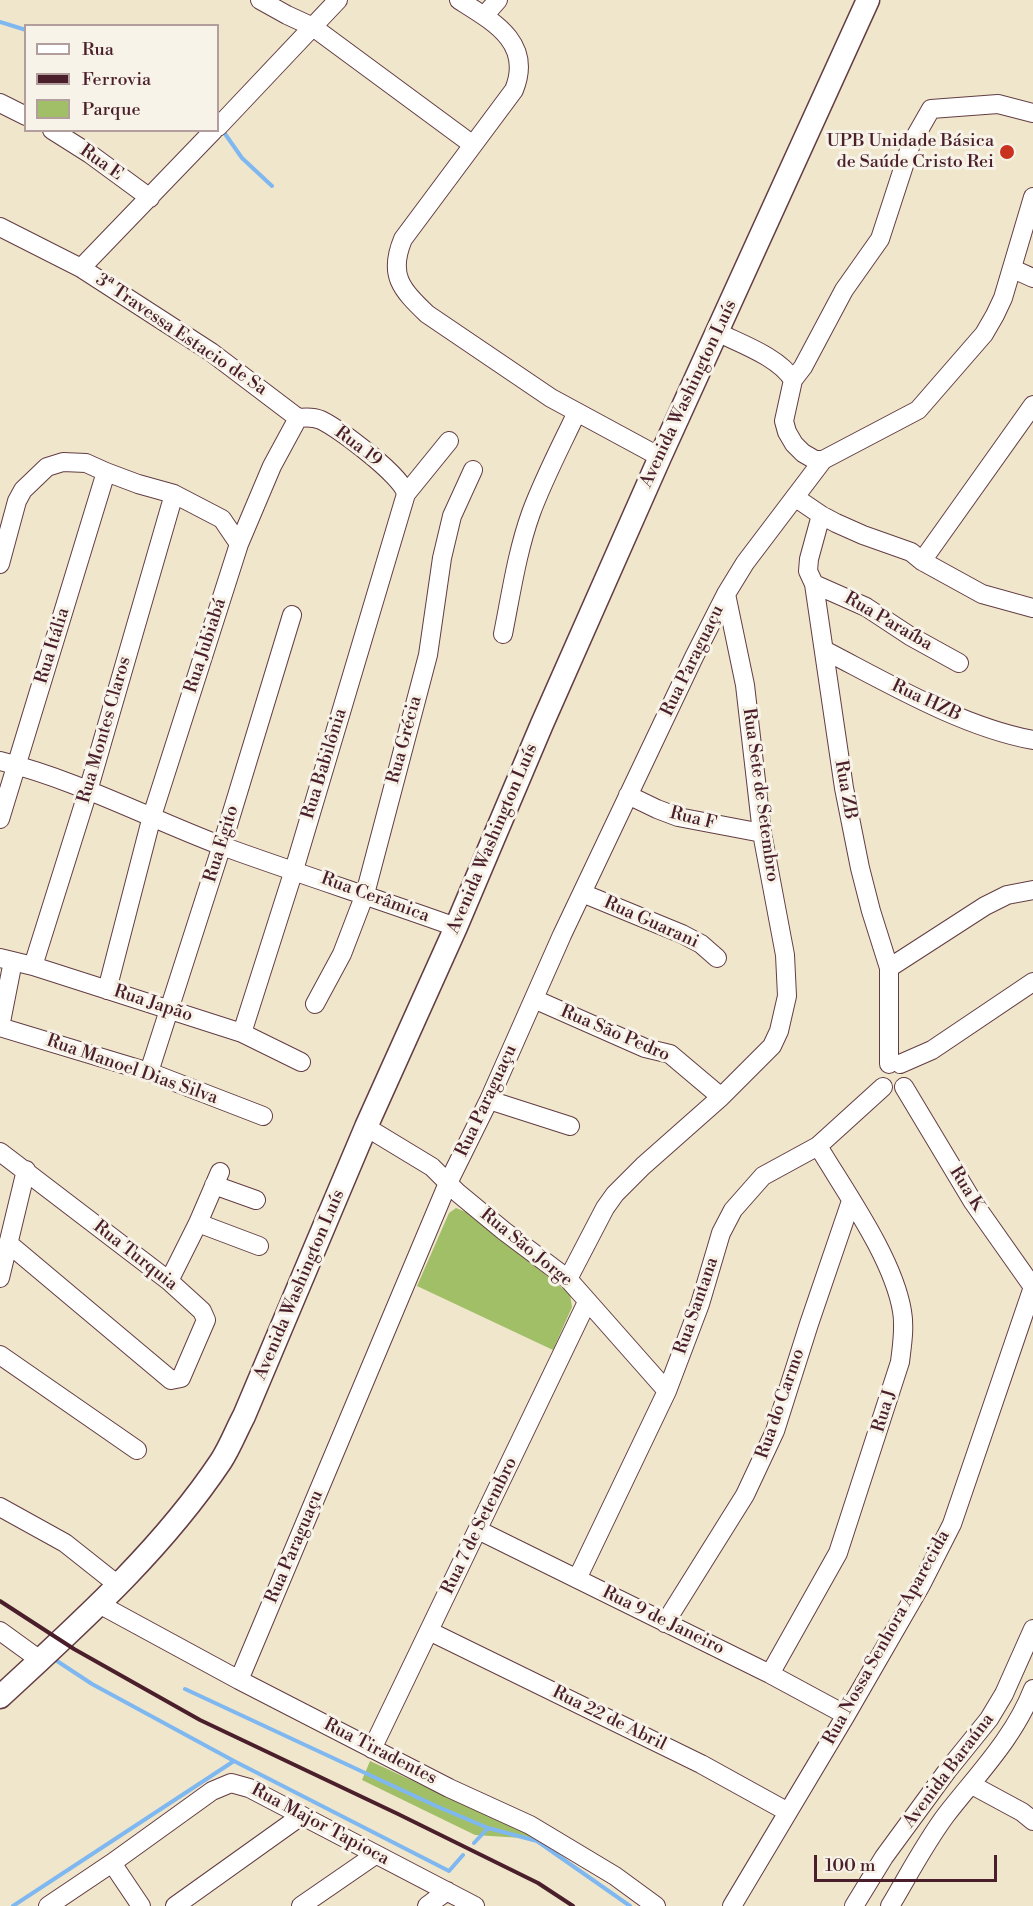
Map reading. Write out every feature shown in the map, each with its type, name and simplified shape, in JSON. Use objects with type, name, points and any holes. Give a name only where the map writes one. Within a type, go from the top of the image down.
[{"type":"main road","name":"Avenida Washington Luís","points":[[0,1697],[99,1604],[165,1534],[222,1459],[244,1416],[366,1127],[456,927],[537,735],[660,457],[868,0]]},
{"type":"street","points":[[260,0],[313,27],[473,145]]},
{"type":"street","points":[[219,126],[338,0]]},
{"type":"street","points":[[459,0],[484,16],[508,37],[517,51],[520,75],[514,90],[403,239],[395,261],[402,286],[427,314],[551,398],[660,457]]},
{"type":"street","points":[[484,16],[498,0]]},
{"type":"street","points":[[0,103],[24,115]]},
{"type":"street","points":[[1032,201],[1013,269],[995,315],[984,334],[918,410],[824,460],[815,460],[803,453],[787,432],[784,420],[793,380],[803,367],[844,290],[880,239],[911,144],[931,109],[998,104],[1033,113]]},
{"type":"street","name":"Rua E","points":[[55,132],[90,154],[150,198]]},
{"type":"street","points":[[81,268],[212,132]]},
{"type":"street","name":"3ª Travessa Estacio de Sa","points":[[0,226],[81,268],[211,352],[298,418]]},
{"type":"street","points":[[1013,269],[1033,278]]},
{"type":"street","points":[[717,332],[775,362],[787,370],[793,380]]},
{"type":"street","points":[[922,561],[1033,405]]},
{"type":"street","points":[[503,634],[521,547],[531,514],[577,412]]},
{"type":"street","points":[[238,544],[272,466],[298,418]]},
{"type":"street","name":"Rua 19","points":[[298,418],[319,419],[346,435],[391,472],[404,485],[406,494]]},
{"type":"street","points":[[406,494],[449,441]]},
{"type":"street","name":"Rua Paraguaçu","points":[[239,1680],[448,1183],[489,1100],[628,795],[726,594],[745,563],[824,460]]},
{"type":"street","points":[[0,564],[17,501],[23,490],[47,467],[63,462],[86,463],[106,472],[174,494],[222,519],[238,544]]},
{"type":"street","name":"Rua Grécia","points":[[315,1004],[342,954],[365,894],[428,655],[442,558],[452,516],[473,470]]},
{"type":"street","name":"Rua Itália","points":[[0,819],[9,763],[106,472]]},
{"type":"street","name":"Rua Montes Claros","points":[[33,966],[88,791],[174,494]]},
{"type":"street","name":"Rua Babilônia","points":[[242,1033],[294,870],[406,494]]},
{"type":"street","points":[[796,498],[821,515],[863,535],[911,552],[922,561],[982,594],[1033,608]]},
{"type":"street","name":"Rua ZB","points":[[821,515],[808,571],[814,584],[844,788],[853,833],[871,910],[889,968],[895,1064]]},
{"type":"street","name":"Rua Jubiabá","points":[[107,990],[152,816],[238,544]]},
{"type":"street","name":"Rua Paraíba","points":[[814,584],[866,607],[910,636],[959,663]]},
{"type":"street","name":"Rua Sete de Setembro","points":[[721,1097],[772,1046],[779,1031],[787,996],[785,956],[762,833],[745,685],[726,594]]},
{"type":"street","name":"Rua Egito","points":[[150,1072],[292,615]]},
{"type":"street","name":"Rua HZB","points":[[824,650],[934,706],[1017,737],[1033,740]]},
{"type":"street","name":"Rua Cerâmica","points":[[9,763],[88,791],[222,845],[456,927]]},
{"type":"street","name":"Rua F","points":[[628,795],[678,817],[762,833]]},
{"type":"street","points":[[889,968],[984,906],[1007,896],[1033,890]]},
{"type":"street","name":"Rua Guarani","points":[[582,893],[682,934],[701,944],[717,958]]},
{"type":"street","points":[[0,1027],[7,959]]},
{"type":"street","name":"Rua Japão","points":[[7,959],[242,1033],[301,1062]]},
{"type":"street","points":[[895,1064],[905,1069],[908,1082],[894,1092],[883,1087],[879,1077],[881,1071],[895,1064],[932,1050],[1033,982]]},
{"type":"street","name":"Rua São Pedro","points":[[534,999],[645,1048],[670,1054],[721,1097]]},
{"type":"street","name":"Rua Manoel Dias Silva","points":[[0,1027],[150,1072],[263,1116]]},
{"type":"street","name":"Rua Santana","points":[[577,1578],[667,1391],[700,1304],[721,1233],[733,1210],[763,1176],[818,1146],[883,1087]]},
{"type":"street","name":"Rua K","points":[[904,1087],[973,1202],[1033,1287]]},
{"type":"street","points":[[568,1279],[605,1208],[615,1194],[721,1097]]},
{"type":"street","points":[[489,1100],[570,1126]]},
{"type":"street","name":"Rua São Jorge","points":[[366,1127],[420,1158],[504,1231],[568,1279],[667,1391]]},
{"type":"street","name":"Rua J","points":[[770,1674],[838,1553],[900,1362],[903,1336],[902,1312],[898,1295],[878,1245],[818,1146]]},
{"type":"street","name":"Rua Turquia","points":[[0,1152],[169,1281],[202,1311],[206,1317],[182,1375],[178,1379],[171,1380],[9,1244]]},
{"type":"street","points":[[0,1278],[26,1170]]},
{"type":"street","points":[[169,1281],[217,1179],[256,1200]]},
{"type":"street","name":"Rua do Carmo","points":[[665,1623],[733,1515],[762,1461],[775,1431],[851,1201]]},
{"type":"street","points":[[198,1222],[259,1246]]},
{"type":"street","name":"Rua Nossa Senhora Aparecida","points":[[732,1906],[921,1585],[952,1524],[1033,1287]]},
{"type":"street","name":"Rua 7 de Setembro","points":[[372,1749],[586,1302]]},
{"type":"street","points":[[0,1354],[137,1450]]},
{"type":"street","points":[[0,1507],[84,1555],[118,1585]]},
{"type":"street","name":"Rua 9 de Janeiro","points":[[478,1530],[770,1674],[846,1715]]},
{"type":"street","name":"Rua Tiradentes","points":[[99,1604],[239,1680],[448,1788],[530,1825],[597,1864],[656,1906]]},
{"type":"street","name":"Avenida Baraúna","points":[[854,1906],[891,1847],[989,1719],[1004,1694],[1033,1629]]},
{"type":"street","points":[[0,1631],[50,1651]]},
{"type":"street","name":"Rua 22 de Abril","points":[[429,1631],[701,1764],[788,1812]]},
{"type":"street","points":[[890,1906],[945,1816],[972,1785],[1018,1720],[1033,1689]]},
{"type":"street","name":"Rua Major Tapioca","points":[[48,1906],[212,1791],[224,1785],[240,1784],[476,1906]]},
{"type":"street","points":[[972,1785],[1022,1812],[1033,1821]]},
{"type":"street","points":[[181,1904],[301,1816]]},
{"type":"street","points":[[301,1906],[375,1855]]},
{"type":"street","points":[[112,1863],[141,1906]]},
{"type":"street","points":[[427,1906],[447,1891]]},
{"type":"green space","points":[[456,1208],[466,1212],[570,1294],[572,1307],[553,1350],[417,1286],[449,1213]]},
{"type":"green space","points":[[370,1761],[538,1839],[475,1835],[362,1780]]},
{"type":"waterway","points":[[0,22],[24,29]]},
{"type":"waterway","points":[[223,131],[242,158],[272,186]]},
{"type":"waterway","points":[[54,1659],[92,1684],[234,1761],[449,1871],[463,1855]]},
{"type":"waterway","points":[[185,1689],[488,1828]]},
{"type":"waterway","points":[[13,1906],[234,1761]]},
{"type":"waterway","points":[[474,1843],[488,1828],[537,1841],[630,1906]]},
{"type":"railway","points":[[0,1601],[74,1649],[200,1720],[538,1883],[573,1906]]},
{"type":"place","name":"UPB Unidade Básica de Saúde Cristo Rei","points":[[1007,152]]}]
